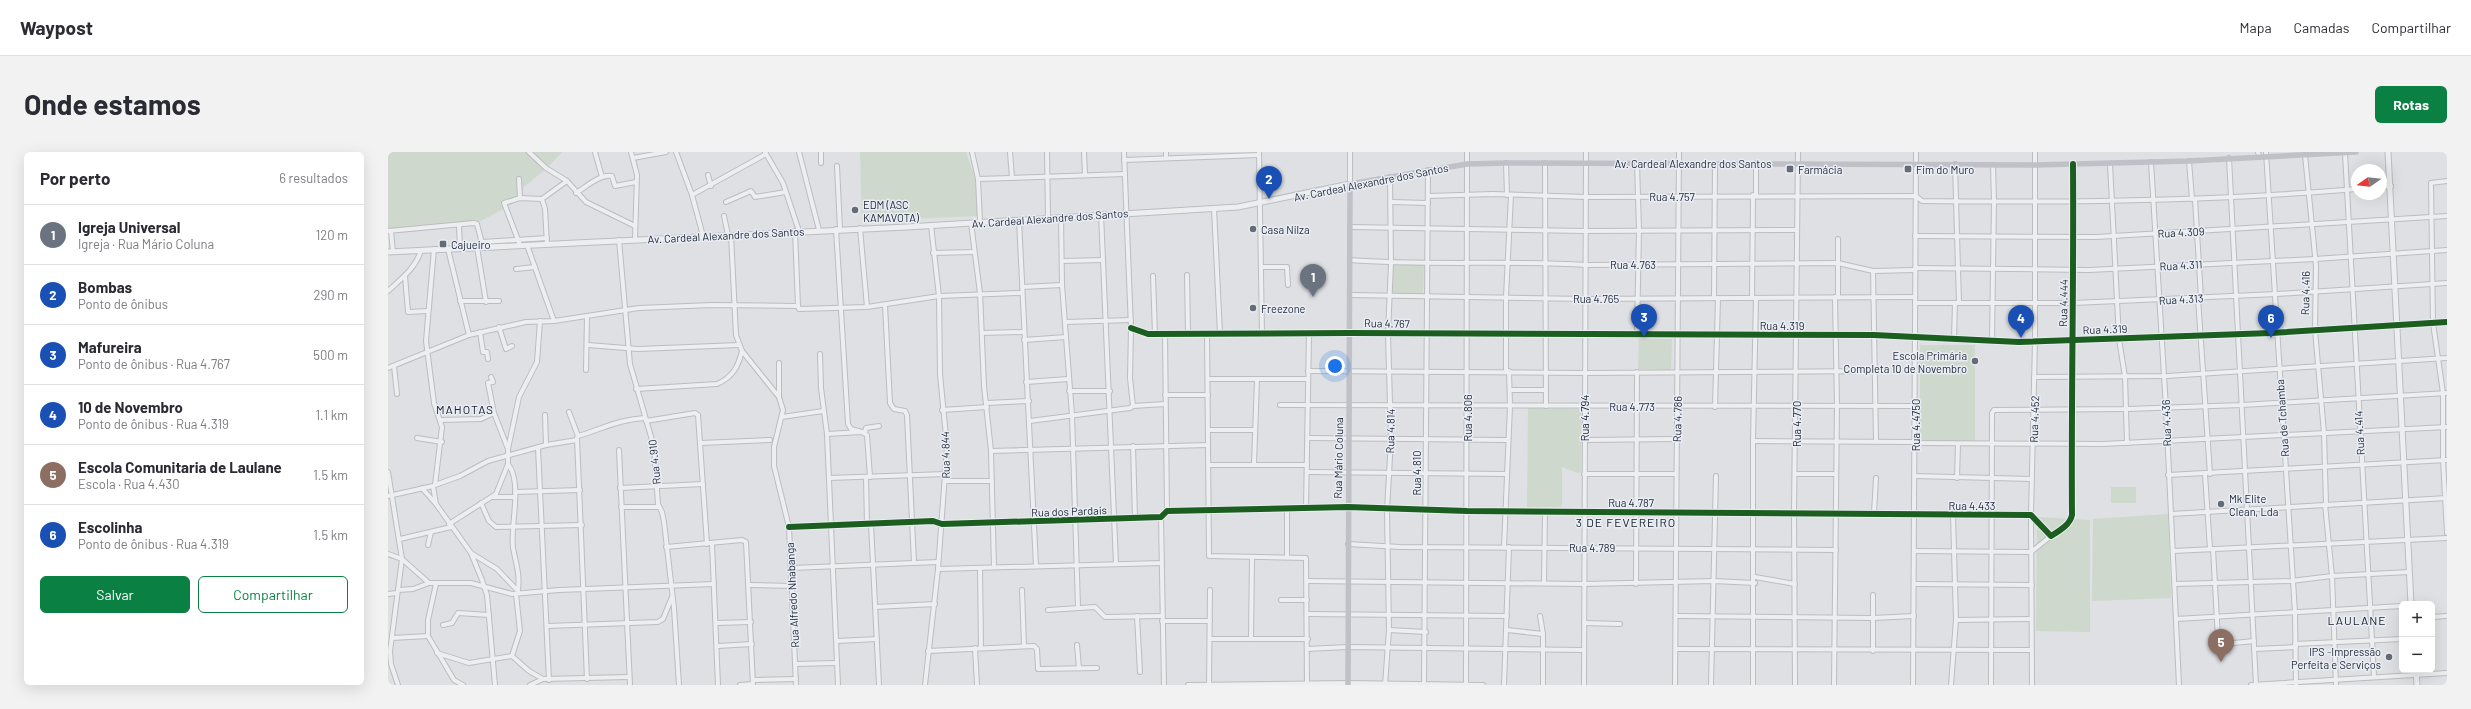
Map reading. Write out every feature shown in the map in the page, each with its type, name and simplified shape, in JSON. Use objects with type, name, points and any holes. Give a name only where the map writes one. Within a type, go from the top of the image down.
[{"type":"main road","name":"Av. Cardeal Alexandre dos Santos","points":[[1350,184],[1467,164],[1545,162],[1586,164],[2110,164],[2190,161],[2259,154],[2305,155],[2356,152]]},
{"type":"main road","name":"Rua Mário Coluna","points":[[1348,684],[1347,580],[1350,370],[1350,184]]},
{"type":"street","points":[[528,152],[546,168],[567,181],[576,193],[586,202],[635,226]]},
{"type":"street","points":[[595,152],[602,177]]},
{"type":"street","points":[[631,152],[636,182],[635,240]]},
{"type":"street","points":[[633,158],[666,152]]},
{"type":"street","points":[[676,152],[692,195],[703,236]]},
{"type":"street","points":[[799,152],[819,230]]},
{"type":"street","points":[[821,152],[821,163]]},
{"type":"street","points":[[972,152],[978,179],[980,222]]},
{"type":"street","points":[[1010,152],[1012,178]]},
{"type":"street","points":[[1047,152],[1048,218]]},
{"type":"street","points":[[1084,152],[1086,175]]},
{"type":"street","points":[[1124,152],[1131,320],[1129,335],[1130,378],[1133,406]]},
{"type":"street","points":[[1166,152],[1166,158]]},
{"type":"street","name":"Rua Mário Coluna","points":[[1350,152],[1350,184]]},
{"type":"street","name":"Rua 4.806","points":[[1466,685],[1468,372],[1467,152]]},
{"type":"street","name":"Rua 4.794","points":[[1584,685],[1583,584],[1587,197],[1586,152]]},
{"type":"street","name":"Rua 4.786","points":[[1675,685],[1677,616],[1676,439],[1678,372],[1679,152]]},
{"type":"street","name":"Rua 4.770","points":[[1795,685],[1796,617],[1794,512],[1796,440],[1796,195],[1798,152]]},
{"type":"street","name":"Rua 4.4750","points":[[1913,685],[1916,152]]},
{"type":"street","name":"Rua 4.452","points":[[2032,685],[2030,619],[2032,585],[2031,515],[2036,270],[2035,152]]},
{"type":"street","points":[[2388,152],[2393,219],[2411,601]]},
{"type":"street","points":[[692,195],[711,186],[734,170],[766,153],[786,192],[797,231],[798,309],[867,307],[939,296],[980,293],[1021,293]]},
{"type":"street","name":"Rua 4.414","points":[[2345,153],[2350,223],[2351,290],[2357,365],[2360,464],[2364,502],[2374,676]]},
{"type":"street","points":[[1124,160],[1216,154],[1259,154],[1262,334]]},
{"type":"street","name":"Rua de Tchamba","points":[[2266,154],[2277,294],[2279,370],[2284,436],[2289,545],[2295,613],[2296,684]]},
{"type":"street","name":"Rua 4.416","points":[[2305,155],[2310,192],[2315,259],[2315,330],[2324,433],[2325,504],[2332,576],[2336,685]]},
{"type":"street","points":[[2229,158],[2244,437],[2246,509],[2252,581],[2252,615],[2256,685]]},
{"type":"street","points":[[2190,161],[2197,231],[2199,335],[2201,374],[2205,406],[2208,474],[2207,511],[2215,582],[2218,638],[2223,644],[2254,641]]},
{"type":"street","points":[[1545,162],[1547,195],[1545,297],[1546,406]]},
{"type":"street","name":"Rua 4.436","points":[[2151,162],[2166,408],[2179,685]]},
{"type":"street","points":[[1504,685],[1508,583],[1505,511],[1510,406],[1510,390],[1507,371],[1506,297],[1510,228],[1506,163]]},
{"type":"street","points":[[1637,163],[1639,196],[1637,334]]},
{"type":"street","points":[[1754,685],[1753,649],[1755,577],[1753,441],[1755,336],[1752,230],[1756,163]]},
{"type":"street","points":[[1715,164],[1716,196],[1714,264],[1718,334],[1715,407]]},
{"type":"street","points":[[1954,339],[1959,268],[1955,164]]},
{"type":"street","name":"Rua 4.444","points":[[2050,536],[2063,528],[2071,520],[2072,515],[2071,376],[2074,270],[2073,164]]},
{"type":"street","points":[[2110,164],[2115,236],[2119,339],[2125,377],[2127,443]]},
{"type":"street","points":[[1992,341],[1994,269],[1993,165]]},
{"type":"street","points":[[837,166],[841,308],[848,424],[851,429],[864,433],[868,438],[869,524],[874,565],[879,685]]},
{"type":"street","name":"Rua 4.810","points":[[1424,685],[1426,649],[1426,263],[1428,170]]},
{"type":"street","points":[[978,179],[1125,174]]},
{"type":"street","points":[[708,175],[711,186]]},
{"type":"street","points":[[576,193],[602,177],[612,176],[615,186],[636,182]]},
{"type":"street","name":"Rua 4.814","points":[[1385,685],[1390,630],[1387,510],[1391,439],[1388,334],[1388,297],[1391,263],[1390,177]]},
{"type":"street","points":[[519,179],[520,198]]},
{"type":"street","points":[[547,238],[519,243],[504,204],[520,198],[542,199],[567,181]]},
{"type":"street","points":[[2447,182],[2431,183],[2430,217],[2433,251],[2433,323],[2445,393],[2447,533]]},
{"type":"street","name":"Av. Cardeal Alexandre dos Santos","points":[[390,252],[519,243],[527,245],[635,240],[971,223],[1214,208],[1259,204],[1350,184]]},
{"type":"street","points":[[2387,186],[2391,186]]},
{"type":"street","name":"Rua 4.757","points":[[1428,196],[1916,196],[1922,201],[2036,203],[2193,199],[2270,193],[2351,190]]},
{"type":"street","points":[[726,202],[751,191],[755,197],[786,192]]},
{"type":"street","points":[[542,199],[547,238],[546,244]]},
{"type":"street","points":[[1391,202],[1428,203]]},
{"type":"street","points":[[1214,208],[1220,334]]},
{"type":"street","points":[[1101,214],[1105,320],[1113,447],[1116,563]]},
{"type":"street","points":[[724,216],[730,235],[736,307],[734,326],[739,345],[742,351],[779,397]]},
{"type":"street","name":"Rua 4.309","points":[[1915,236],[2115,236],[2273,228],[2447,216]]},
{"type":"street","points":[[1061,218],[1062,285],[1072,416],[1074,520],[1078,607]]},
{"type":"street","points":[[1019,220],[1021,293],[1026,382],[1029,401],[1036,566]]},
{"type":"street","points":[[971,223],[973,252],[976,260],[980,293],[991,451],[994,568]]},
{"type":"street","points":[[390,252],[389,231],[477,224],[481,246],[486,302]]},
{"type":"street","points":[[459,225],[460,248]]},
{"type":"street","name":"Rua 4.844","points":[[925,685],[935,604],[946,481],[947,447],[942,410],[939,296],[931,225]]},
{"type":"street","points":[[1350,227],[1427,229],[1510,228],[1586,231],[1796,230]]},
{"type":"street","points":[[860,228],[867,307]]},
{"type":"street","name":"Rua 4.910","points":[[618,240],[630,364],[654,447],[656,486],[659,507],[662,512],[672,597],[679,685]]},
{"type":"street","points":[[1834,685],[1836,651],[1837,406],[1834,335],[1838,240]]},
{"type":"street","points":[[527,245],[554,320]]},
{"type":"street","points":[[434,249],[428,311],[427,354],[434,403],[441,420],[442,442],[434,486],[436,504]]},
{"type":"street","points":[[448,249],[469,335]]},
{"type":"street","points":[[388,291],[405,276],[417,261],[421,250]]},
{"type":"street","name":"Rua 4.311","points":[[1915,269],[1959,268],[2074,270],[2315,259],[2447,250]]},
{"type":"street","points":[[933,253],[973,252]]},
{"type":"street","points":[[1062,261],[1103,260]]},
{"type":"street","name":"Rua 4.763","points":[[1350,260],[1391,263],[1508,262],[1586,265],[1838,263],[1873,271],[1915,269]]},
{"type":"street","points":[[1261,266],[1287,267],[1288,285]]},
{"type":"street","points":[[516,269],[535,267]]},
{"type":"street","points":[[1873,271],[1876,441]]},
{"type":"street","points":[[1187,275],[1188,333]]},
{"type":"street","points":[[405,276],[408,312],[428,311]]},
{"type":"street","points":[[1153,276],[1155,334]]},
{"type":"street","name":"Rua 4.313","points":[[1915,300],[1957,303],[2073,304],[2316,292],[2447,283]]},
{"type":"street","points":[[1022,287],[1062,285]]},
{"type":"street","name":"Rua 4.765","points":[[1350,295],[1388,297],[1467,296],[1586,299],[1638,297],[1873,297],[1915,300]]},
{"type":"street","points":[[460,301],[499,301]]},
{"type":"street","points":[[885,305],[889,396],[892,407],[905,411],[907,414],[914,563]]},
{"type":"street","points":[[388,368],[427,354],[469,335],[499,327],[587,316],[625,309],[683,306],[798,306]]},
{"type":"street","points":[[586,370],[588,345],[587,316]]},
{"type":"street","points":[[1065,322],[1131,320]]},
{"type":"street","points":[[508,449],[519,397],[537,362],[540,321]]},
{"type":"street","name":"Rua 4.319","points":[[1645,334],[1678,336],[1718,334],[1755,336],[1874,335],[1992,341],[2073,341],[2278,333],[2447,322]]},
{"type":"street","points":[[499,327],[506,348],[512,346]]},
{"type":"street","name":"Rua 4.767","points":[[1131,328],[1144,334],[1309,334],[1350,332],[1388,334],[1506,335],[1645,334]]},
{"type":"street","points":[[480,332],[483,352],[487,352],[488,359]]},
{"type":"street","points":[[982,333],[1023,332]]},
{"type":"street","points":[[1165,334],[1165,446],[1167,511]]},
{"type":"street","points":[[1208,334],[1209,556],[1287,556],[1306,558],[1308,639],[1307,685]]},
{"type":"street","points":[[1306,508],[1309,334]]},
{"type":"street","points":[[1024,340],[1066,337]]},
{"type":"street","points":[[588,345],[629,347],[638,349],[739,345]]},
{"type":"street","points":[[636,389],[717,384],[725,381],[735,371],[742,351]]},
{"type":"street","points":[[820,354],[823,411],[827,434],[838,685]]},
{"type":"street","points":[[2034,377],[2125,377],[2201,374],[2447,358]]},
{"type":"street","name":"Rua Alfredo Nhabanga","points":[[779,363],[779,397],[782,405],[782,417],[774,447],[774,466],[789,527],[796,685]]},
{"type":"street","points":[[394,366],[397,394]]},
{"type":"street","points":[[1308,371],[1796,373],[1875,371]]},
{"type":"street","points":[[1636,584],[1637,372]]},
{"type":"street","points":[[492,377],[492,382],[488,383],[494,414],[502,440],[508,449],[510,456],[499,489],[493,497]]},
{"type":"street","points":[[1026,382],[1068,379]]},
{"type":"street","points":[[1208,379],[1308,379]]},
{"type":"street","points":[[1254,464],[1254,430],[1257,380]]},
{"type":"street","points":[[1510,390],[1545,390]]},
{"type":"street","points":[[1069,392],[1110,391]]},
{"type":"street","points":[[1991,685],[1991,515],[1993,477],[1992,413],[1994,410],[2127,410],[2282,403],[2445,393]]},
{"type":"street","points":[[1165,395],[1208,395]]},
{"type":"street","points":[[942,410],[1029,401]]},
{"type":"street","points":[[1030,421],[1111,411],[1130,408],[1133,406],[1165,404]]},
{"type":"street","name":"Rua 4.773","points":[[1280,405],[1349,404],[1427,406],[1677,407],[1754,407],[1796,405],[1875,407],[1915,406]]},
{"type":"street","points":[[782,417],[823,411]]},
{"type":"street","points":[[569,412],[578,438],[587,679]]},
{"type":"street","points":[[390,496],[434,486],[460,476],[488,461],[578,438],[623,420],[646,420],[695,413],[699,417],[707,544]]},
{"type":"street","points":[[441,420],[475,420],[494,414]]},
{"type":"street","points":[[545,415],[546,445]]},
{"type":"street","points":[[864,433],[866,428],[879,426]]},
{"type":"street","points":[[1753,441],[1836,440],[1958,444],[2127,443],[2284,436],[2402,427],[2445,427]]},
{"type":"street","points":[[1208,430],[1254,430]]},
{"type":"street","points":[[827,434],[864,433]]},
{"type":"street","points":[[701,443],[770,440],[777,435]]},
{"type":"street","points":[[417,438],[442,442]]},
{"type":"street","points":[[1308,438],[1467,438],[1508,440]]},
{"type":"street","points":[[1584,440],[1676,439]]},
{"type":"street","points":[[770,440],[774,447]]},
{"type":"street","points":[[1957,478],[1958,444]]},
{"type":"street","points":[[991,451],[1208,445]]},
{"type":"street","points":[[1133,446],[1134,518]]},
{"type":"street","points":[[538,448],[544,591],[552,680],[555,685]]},
{"type":"street","points":[[619,450],[624,587],[630,685]]},
{"type":"street","points":[[2168,475],[2285,470],[2404,461],[2445,460]]},
{"type":"street","points":[[508,464],[515,494],[513,548],[519,569],[518,592],[520,631],[512,656]]},
{"type":"street","points":[[1209,465],[1307,465]]},
{"type":"street","points":[[1307,472],[1349,471],[1388,473],[1507,474]]},
{"type":"street","points":[[388,472],[390,496],[400,539],[402,559],[391,624],[391,664],[398,685]]},
{"type":"street","points":[[829,478],[909,474],[946,474]]},
{"type":"street","points":[[1584,474],[1676,474]]},
{"type":"street","points":[[1795,474],[1836,474]]},
{"type":"street","points":[[1711,685],[1714,616],[1714,512],[1716,476]]},
{"type":"street","points":[[1915,476],[2032,479]]},
{"type":"street","points":[[1874,513],[1876,478]]},
{"type":"street","points":[[946,481],[992,481]]},
{"type":"street","points":[[620,488],[703,484]]},
{"type":"street","points":[[422,488],[436,504],[471,553],[484,587],[489,615],[495,685]]},
{"type":"street","points":[[400,539],[431,532],[450,525],[481,503],[493,497],[515,494],[580,490]]},
{"type":"street","points":[[2171,514],[2287,506],[2446,498]]},
{"type":"street","points":[[481,503],[492,525],[542,527],[582,525]]},
{"type":"street","points":[[621,507],[659,507]]},
{"type":"street","points":[[1164,685],[1161,517],[1167,511],[1348,507]]},
{"type":"street","name":"Rua 4.787","points":[[1348,507],[1425,511],[1636,513],[1836,512],[1914,515]]},
{"type":"street","points":[[1287,509],[1287,556]]},
{"type":"street","points":[[1544,582],[1545,512]]},
{"type":"street","name":"Rua 4.433","points":[[1914,515],[2031,515]]},
{"type":"street","points":[[1951,685],[1956,620],[1953,515]]},
{"type":"street","points":[[1914,551],[2031,552],[2050,536],[2031,515]]},
{"type":"street","name":"Rua dos Pardais","points":[[789,527],[933,521],[942,524],[992,524],[1161,517]]},
{"type":"street","points":[[428,545],[431,532]]},
{"type":"street","points":[[2173,551],[2447,538]]},
{"type":"street","points":[[666,547],[712,544],[742,540],[747,544],[753,683]]},
{"type":"street","points":[[712,544],[718,646],[718,685]]},
{"type":"street","name":"Rua 4.789","points":[[1348,544],[1426,547],[1677,547],[1836,550]]},
{"type":"street","points":[[471,553],[497,569],[518,592]]},
{"type":"street","points":[[388,554],[402,559],[430,583]]},
{"type":"street","points":[[1251,639],[1252,557]]},
{"type":"street","points":[[792,568],[938,562]]},
{"type":"street","points":[[938,569],[1162,562]]},
{"type":"street","points":[[980,568],[981,648]]},
{"type":"street","points":[[2175,584],[2292,580],[2332,576],[2409,572]]},
{"type":"street","points":[[1755,577],[1795,584]]},
{"type":"street","points":[[1307,581],[1544,582],[1583,584],[1677,582],[1755,583]]},
{"type":"street","points":[[388,594],[413,589],[430,583],[471,583],[504,593],[714,584]]},
{"type":"street","points":[[1914,584],[1955,583],[2032,585]]},
{"type":"street","points":[[436,584],[428,620],[428,636],[454,680],[463,685]]},
{"type":"street","points":[[749,585],[792,586]]},
{"type":"street","points":[[1022,590],[1024,646]]},
{"type":"street","points":[[1209,685],[1210,590]]},
{"type":"street","points":[[1873,595],[1873,651]]},
{"type":"street","points":[[547,626],[660,620],[672,597]]},
{"type":"street","points":[[1281,600],[1307,600]]},
{"type":"street","points":[[875,607],[935,604]]},
{"type":"street","points":[[2176,619],[2399,606]]},
{"type":"street","points":[[1048,610],[1097,607],[1105,616],[1162,616]]},
{"type":"street","points":[[443,625],[452,623],[458,613],[489,615]]},
{"type":"street","points":[[1307,614],[1347,613],[1426,616],[1507,616]]},
{"type":"street","points":[[1137,616],[1140,672]]},
{"type":"street","points":[[1540,616],[1544,650],[1543,685]]},
{"type":"street","points":[[1677,616],[1836,618],[1914,616]]},
{"type":"street","points":[[2435,617],[2447,616]]},
{"type":"street","points":[[1956,620],[1992,618],[2030,619]]},
{"type":"street","points":[[1162,621],[1210,621]]},
{"type":"street","points":[[716,623],[751,622]]},
{"type":"street","points":[[1584,623],[1620,624]]},
{"type":"street","points":[[1390,630],[1426,632]]},
{"type":"street","points":[[1507,630],[1543,634]]},
{"type":"street","points":[[392,638],[428,636]]},
{"type":"street","points":[[837,641],[877,639]]},
{"type":"street","points":[[1210,639],[1308,639]]},
{"type":"street","points":[[2254,649],[2335,642],[2399,639]]},
{"type":"street","points":[[718,646],[752,644]]},
{"type":"street","points":[[1077,645],[1079,668]]},
{"type":"street","points":[[928,651],[1024,646],[1036,647],[1038,669],[1097,668]]},
{"type":"street","points":[[1307,650],[1347,647],[1388,649],[1584,650]]},
{"type":"street","points":[[975,648],[977,685]]},
{"type":"street","points":[[1676,649],[1836,651],[2030,650]]},
{"type":"street","points":[[437,653],[461,662],[494,660],[512,656]]},
{"type":"street","points":[[512,656],[528,671],[543,679],[552,680],[629,677]]},
{"type":"street","points":[[795,664],[836,663]]},
{"type":"street","points":[[2435,672],[2447,672]]},
{"type":"street","points":[[2251,685],[2296,684],[2336,678],[2406,673]]},
{"type":"street","points":[[2416,673],[2416,685]]},
{"type":"street","points":[[530,685],[543,679]]},
{"type":"street","points":[[740,685],[796,679]]},
{"type":"street","points":[[1188,685],[1483,685]]},
{"type":"shaded area","points":[[388,152],[562,152],[548,167],[524,187],[514,203],[479,222],[444,224],[408,232],[388,233]]},
{"type":"shaded area","points":[[860,152],[966,152],[977,184],[978,216],[862,221]]},
{"type":"shaded area","points":[[1392,265],[1424,265],[1423,293],[1392,293]]},
{"type":"shaded area","points":[[1639,338],[1672,339],[1671,370],[1638,369]]},
{"type":"shaded area","points":[[1920,345],[1975,345],[1975,444],[1920,443]]},
{"type":"shaded area","points":[[1528,408],[1582,409],[1581,472],[1578,473],[1562,467],[1562,507],[1527,507]]},
{"type":"shaded area","points":[[2111,487],[2136,487],[2136,503],[2111,503]]},
{"type":"shaded area","points":[[2168,514],[2171,598],[2092,601],[2093,519]]},
{"type":"shaded area","points":[[2037,517],[2090,520],[2090,632],[2036,631]]},
{"type":"cycle path","points":[[789,527],[933,521],[942,524],[1161,517],[1167,511],[1348,507],[1467,511],[2031,515],[2051,536],[2067,525],[2072,515],[2073,164]]},
{"type":"cycle path","points":[[1131,328],[1148,334],[1350,333],[1874,335],[2019,342],[2271,333],[2447,322]]},
{"type":"place","name":"Farmácia","points":[[1790,169]]},
{"type":"place","name":"Fim do Muro","points":[[1908,169]]},
{"type":"place","name":"Bombas","points":[[1269,199]]},
{"type":"place","name":"EDM (ASC KAMAVOTA)","points":[[855,210]]},
{"type":"place","name":"Casa Nilza","points":[[1253,229]]},
{"type":"place","name":"Cajueiro","points":[[443,244]]},
{"type":"place","name":"Igreja Universal","points":[[1313,297]]},
{"type":"place","name":"Freezone","points":[[1253,308]]},
{"type":"place","name":"Mafureira","points":[[1644,337]]},
{"type":"place","name":"10 de Novembro","points":[[2021,338]]},
{"type":"place","name":"Escolinha","points":[[2271,338]]},
{"type":"place","name":"Escola Primária Completa 10 de Novembro","points":[[1975,361]]},
{"type":"place","name":"Mk Elite Clean, Lda","points":[[2221,504]]},
{"type":"place","name":"IPS -Impressão Perfeita e Serviços","points":[[2389,657]]},
{"type":"place","name":"Escola Comunitaria de Laulane","points":[[2221,662]]},
{"type":"district","name":"MAHOTAS","points":[[465,409]]},
{"type":"district","name":"3 DE FEVEREIRO","points":[[1626,522]]},
{"type":"district","name":"LAULANE","points":[[2357,620]]}]
